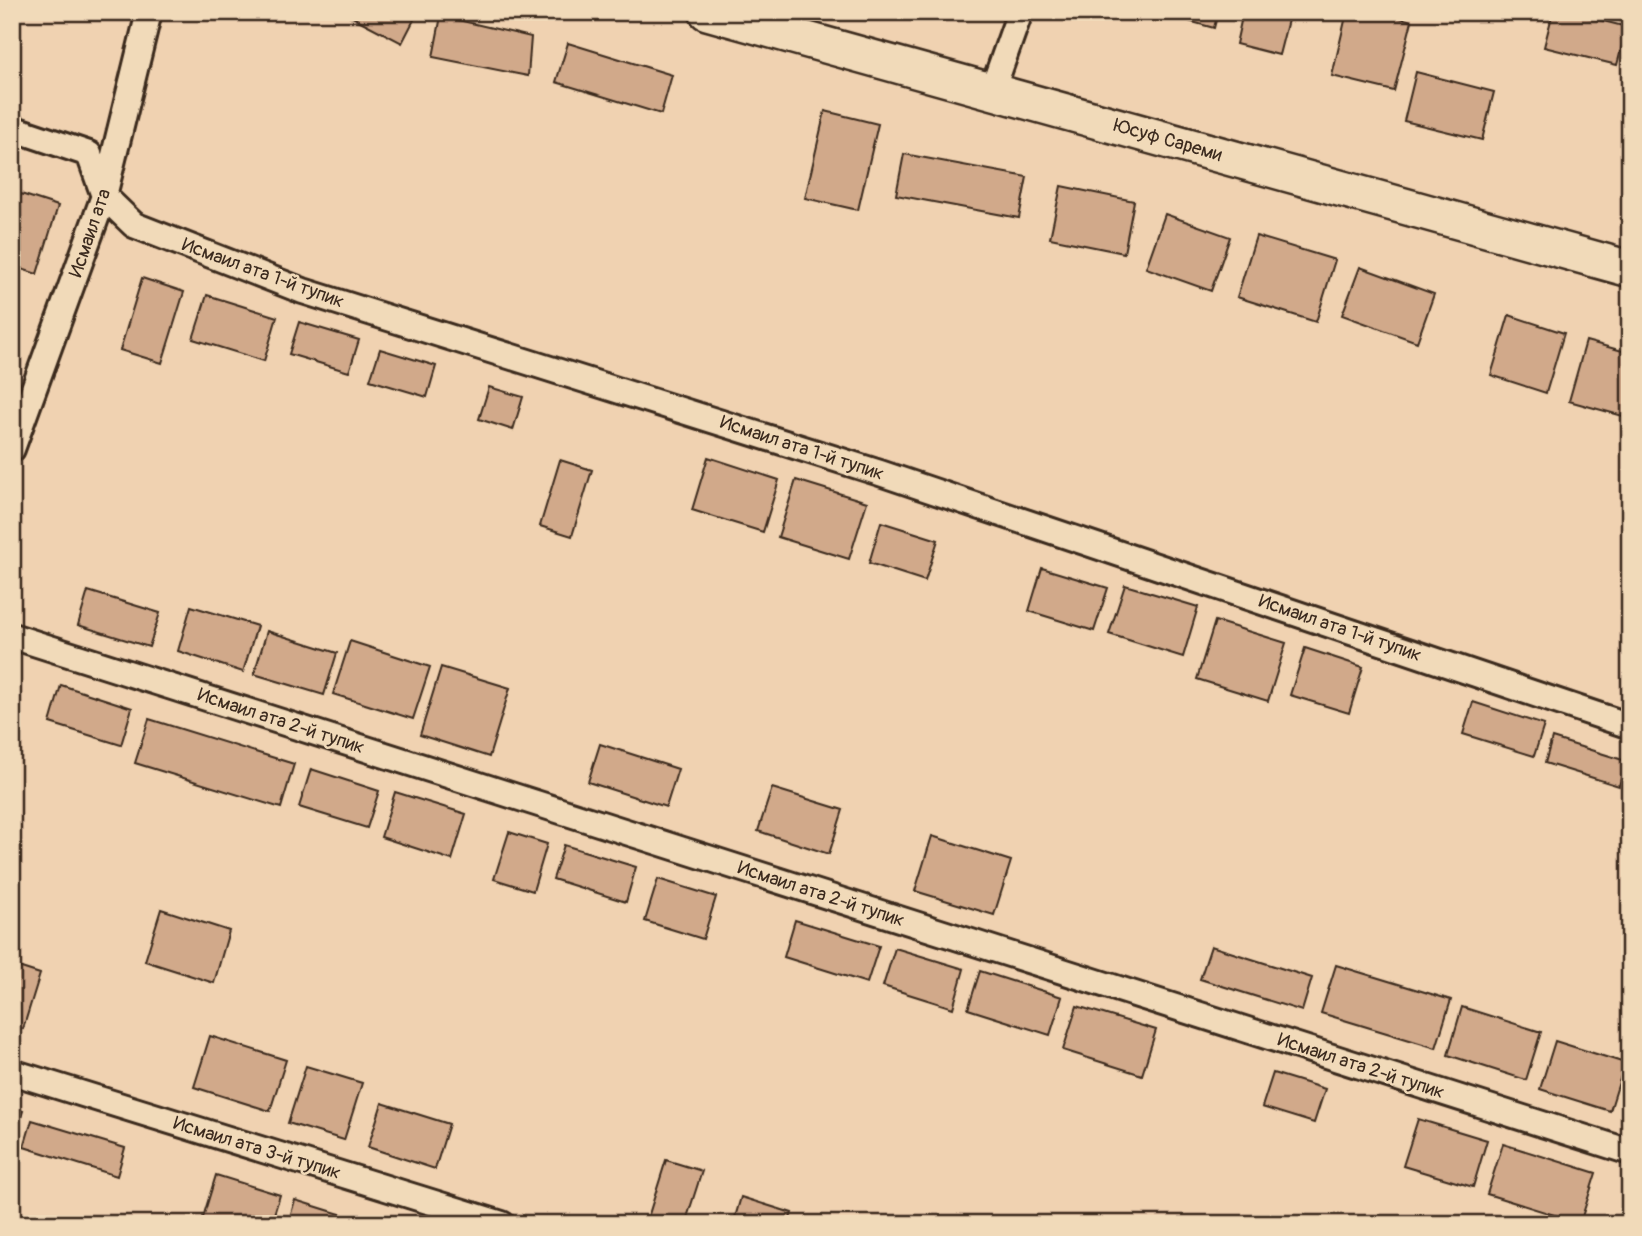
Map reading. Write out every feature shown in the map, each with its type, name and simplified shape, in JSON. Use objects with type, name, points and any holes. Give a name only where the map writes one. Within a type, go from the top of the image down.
[{"type":"main road","name":"Юсуф Сареми","points":[[707,12],[1630,269]]},
{"type":"street","name":"Исмаил ата","points":[[12,449],[104,197],[149,12]]},
{"type":"street","points":[[992,91],[1020,12]]},
{"type":"street","name":"Исмаил ата 1-й тупик","points":[[12,128],[89,154],[104,197],[134,225],[303,290],[880,473],[1630,726]]},
{"type":"street","name":"Исмаил ата 2-й тупик","points":[[12,636],[1630,1152]]},
{"type":"street","name":"Исмаил ата 3-й тупик","points":[[12,1072],[502,1224]]},
{"type":"building","points":[[343,12],[418,12],[402,43]]},
{"type":"building","points":[[1187,12],[1218,12],[1214,28],[1185,20]]},
{"type":"building","points":[[1243,12],[1290,12],[1279,55],[1236,44]]},
{"type":"building","points":[[1347,12],[1377,12],[1412,21],[1394,91],[1332,76]]},
{"type":"building","points":[[1553,12],[1568,12],[1627,27],[1617,65],[1544,47]]},
{"type":"building","points":[[441,16],[531,37],[528,76],[433,57]]},
{"type":"building","points":[[568,43],[672,75],[661,114],[556,82]]},
{"type":"building","points":[[1416,72],[1494,92],[1482,140],[1404,121]]},
{"type":"building","points":[[825,111],[878,124],[858,210],[805,198]]},
{"type":"building","points":[[904,154],[1027,177],[1019,218],[896,195]]},
{"type":"building","points":[[1061,186],[1134,201],[1124,253],[1050,238]]},
{"type":"building","points":[[21,194],[58,206],[37,274],[12,266],[12,224]]},
{"type":"building","points":[[1165,214],[1230,237],[1211,291],[1146,268]]},
{"type":"building","points":[[1256,236],[1335,260],[1316,322],[1237,297]]},
{"type":"building","points":[[1360,267],[1434,294],[1417,342],[1342,315]]},
{"type":"building","points":[[142,278],[184,292],[162,363],[120,350]]},
{"type":"building","points":[[207,295],[277,317],[264,361],[193,339]]},
{"type":"building","points":[[1509,315],[1564,333],[1546,393],[1491,375]]},
{"type":"building","points":[[299,322],[359,340],[349,372],[289,354]]},
{"type":"building","points":[[1586,341],[1630,353],[1630,418],[1569,401]]},
{"type":"building","points":[[380,349],[436,366],[427,397],[370,380]]},
{"type":"building","points":[[489,387],[523,397],[513,430],[479,419]]},
{"type":"building","points":[[708,457],[779,480],[763,532],[692,510]]},
{"type":"building","points":[[560,460],[592,470],[572,536],[540,526]]},
{"type":"building","points":[[796,480],[867,502],[849,559],[778,537]]},
{"type":"building","points":[[881,522],[938,540],[925,581],[869,563]]},
{"type":"building","points":[[1042,568],[1108,588],[1094,631],[1029,611]]},
{"type":"building","points":[[1125,585],[1198,607],[1183,657],[1109,634]]},
{"type":"building","points":[[88,591],[160,613],[149,647],[78,625]]},
{"type":"building","points":[[191,606],[257,626],[243,672],[178,651]]},
{"type":"building","points":[[1215,621],[1286,643],[1268,701],[1197,679]]},
{"type":"building","points":[[267,631],[337,653],[324,695],[254,674]]},
{"type":"building","points":[[350,641],[430,667],[413,719],[333,694]]},
{"type":"building","points":[[1305,648],[1363,667],[1349,713],[1290,695]]},
{"type":"building","points":[[441,667],[510,688],[489,757],[420,735]]},
{"type":"building","points":[[61,685],[132,708],[121,745],[50,723]]},
{"type":"building","points":[[1473,702],[1544,725],[1534,756],[1463,734]]},
{"type":"building","points":[[149,719],[294,764],[281,808],[135,763]]},
{"type":"building","points":[[1552,738],[1626,761],[1619,786],[1545,763]]},
{"type":"building","points":[[600,744],[678,769],[666,807],[588,782]]},
{"type":"building","points":[[311,769],[379,791],[367,828],[299,807]]},
{"type":"building","points":[[772,788],[843,810],[829,854],[758,831]]},
{"type":"building","points":[[395,792],[466,814],[452,860],[381,837]]},
{"type":"building","points":[[509,832],[547,844],[533,891],[494,879]]},
{"type":"building","points":[[932,836],[1011,861],[994,915],[915,891]]},
{"type":"building","points":[[564,845],[636,867],[626,902],[553,879]]},
{"type":"building","points":[[658,879],[716,897],[703,939],[645,921]]},
{"type":"building","points":[[161,909],[229,931],[214,983],[145,961]]},
{"type":"building","points":[[795,920],[879,946],[867,983],[784,957]]},
{"type":"building","points":[[1211,946],[1312,978],[1302,1011],[1200,979]]},
{"type":"building","points":[[895,948],[964,969],[953,1008],[883,986]]},
{"type":"building","points":[[12,965],[40,974],[23,1029],[12,1026]]},
{"type":"building","points":[[1336,965],[1451,1000],[1436,1048],[1321,1013]]},
{"type":"building","points":[[980,971],[1062,997],[1050,1035],[968,1009]]},
{"type":"building","points":[[1077,1006],[1156,1030],[1142,1075],[1063,1050]]},
{"type":"building","points":[[1462,1007],[1541,1032],[1526,1080],[1448,1055]]},
{"type":"building","points":[[210,1036],[286,1060],[270,1111],[194,1087]]},
{"type":"building","points":[[1555,1041],[1625,1063],[1610,1111],[1540,1089]]},
{"type":"building","points":[[306,1066],[362,1083],[344,1140],[288,1123]]},
{"type":"building","points":[[1273,1073],[1325,1089],[1314,1123],[1262,1107]]},
{"type":"building","points":[[382,1103],[449,1124],[435,1169],[368,1147]]},
{"type":"building","points":[[12,1108],[23,1111],[12,1145]]},
{"type":"building","points":[[1418,1119],[1487,1140],[1473,1187],[1403,1166]]},
{"type":"building","points":[[32,1120],[125,1148],[117,1176],[24,1147]]},
{"type":"building","points":[[1503,1144],[1596,1173],[1580,1223],[1487,1194]]},
{"type":"building","points":[[666,1160],[702,1171],[685,1224],[646,1224]]},
{"type":"building","points":[[216,1175],[280,1195],[271,1224],[201,1224]]},
{"type":"building","points":[[1630,1196],[1630,1224],[1621,1224]]},
{"type":"building","points":[[741,1197],[792,1213],[788,1224],[733,1224]]},
{"type":"building","points":[[295,1200],[369,1223],[288,1224]]}]
